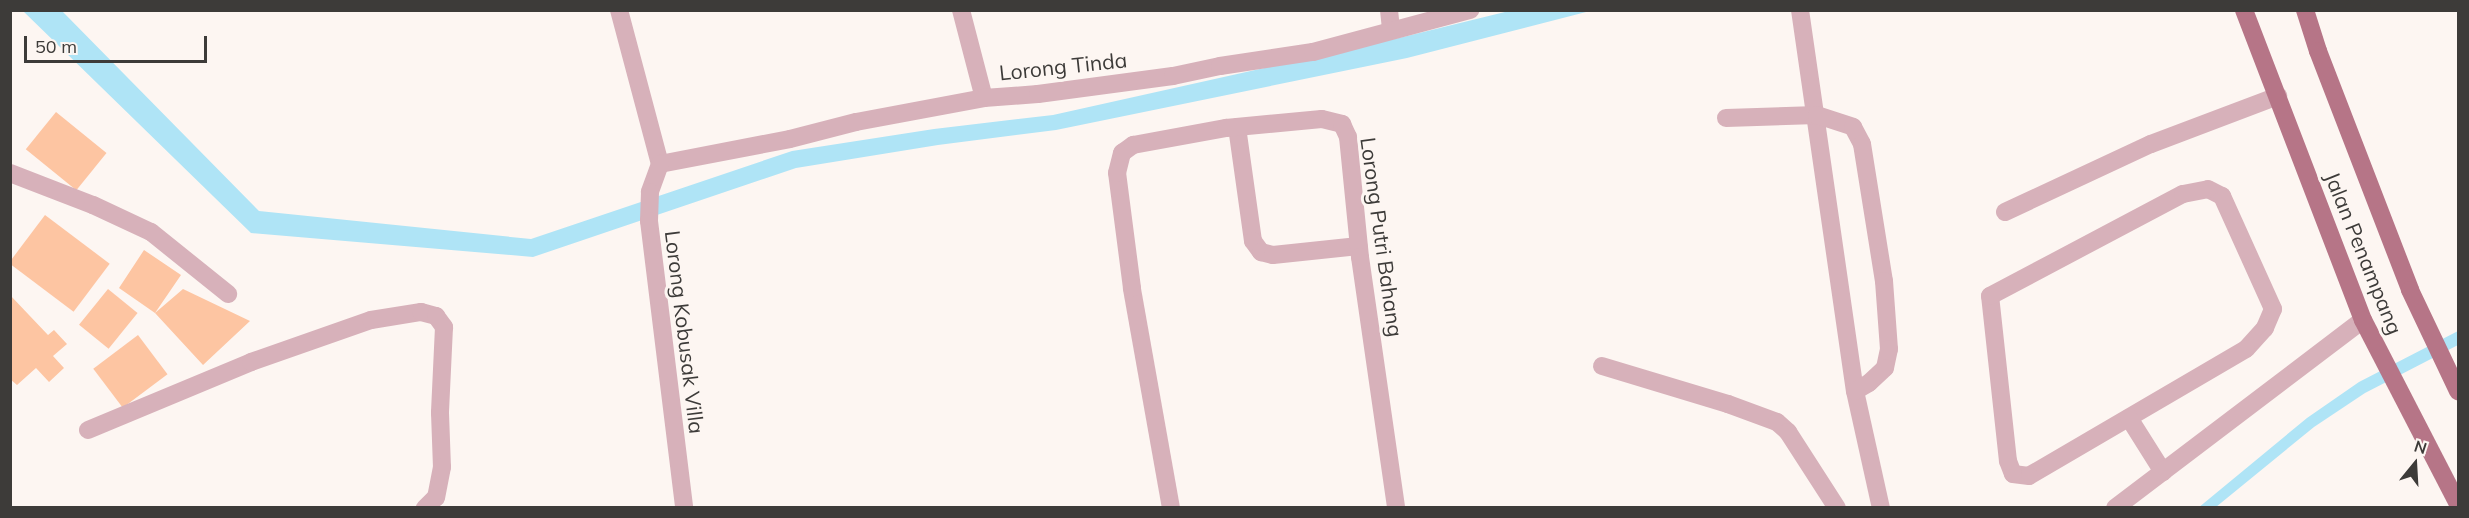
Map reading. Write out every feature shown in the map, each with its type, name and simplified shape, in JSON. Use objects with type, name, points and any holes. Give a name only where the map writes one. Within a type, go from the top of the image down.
[{"type":"main road","name":"Jalan Penampang","points":[[2244,10],[2363,320],[2458,504]]},
{"type":"main road","name":"Jalan Penampang","points":[[2306,10],[2318,51],[2432,340],[2458,391]]},
{"type":"street","points":[[619,10],[660,164]]},
{"type":"street","points":[[961,10],[984,98]]},
{"type":"street","points":[[1389,10],[1391,30]]},
{"type":"street","name":"Lorong Tinda","points":[[660,164],[790,139],[856,122],[984,98],[1038,94],[1173,76],[1220,66],[1313,52],[1470,10]]},
{"type":"street","points":[[1800,10],[1817,115],[1855,391],[1881,507]]},
{"type":"street","points":[[2005,212],[2151,144],[2277,96]]},
{"type":"street","points":[[1726,118],[1817,115],[1853,127],[1862,144],[1884,281],[1889,349],[1885,368],[1869,383],[1855,391]]},
{"type":"street","name":"Lorong Putri Bahang","points":[[1170,507],[1132,288],[1117,173],[1122,153],[1133,145],[1237,127],[1322,119],[1342,124],[1348,137],[1359,246],[1396,507]]},
{"type":"street","points":[[1237,127],[1252,241],[1261,252],[1273,255],[1359,246]]},
{"type":"street","name":"Lorong Kobusak Villa","points":[[660,164],[650,192],[649,221],[684,507]]},
{"type":"street","points":[[10,174],[93,206],[151,232],[228,294]]},
{"type":"street","points":[[2208,189],[2222,196],[2273,309],[2265,328],[2246,349],[2129,418],[2029,476],[2013,474],[2008,461],[1990,296],[2183,194],[2208,189]]},
{"type":"street","points":[[88,430],[284,350],[371,320],[421,312],[436,316],[444,327],[440,413],[442,467],[436,497],[425,507]]},
{"type":"street","points":[[2115,507],[2363,320]]},
{"type":"street","points":[[1602,366],[1737,407],[1777,422],[1788,432],[1837,507]]},
{"type":"street","points":[[2129,418],[2163,472]]},
{"type":"water","points":[[23,11],[62,11],[259,211],[531,239],[792,151],[934,129],[1053,115],[1509,11],[1590,11],[1407,58],[1056,130],[938,145],[796,168],[533,257],[251,233]]},
{"type":"water","points":[[2458,331],[2458,345],[2365,393],[2314,427],[2216,507],[2198,508],[2307,418],[2359,382]]},
{"type":"building","points":[[56,112],[107,153],[76,190],[26,149]]},
{"type":"building","points":[[45,215],[110,264],[74,312],[10,264]]},
{"type":"building","points":[[144,250],[181,275],[155,313],[119,288]]},
{"type":"building","points":[[108,289],[138,313],[109,349],[79,325]]},
{"type":"building","points":[[183,289],[250,321],[203,365],[155,313]]},
{"type":"building","points":[[10,295],[48,335],[54,330],[67,344],[53,356],[64,368],[49,382],[36,368],[17,385],[10,379]]},
{"type":"building","points":[[138,335],[167,374],[123,408],[93,369]]}]
